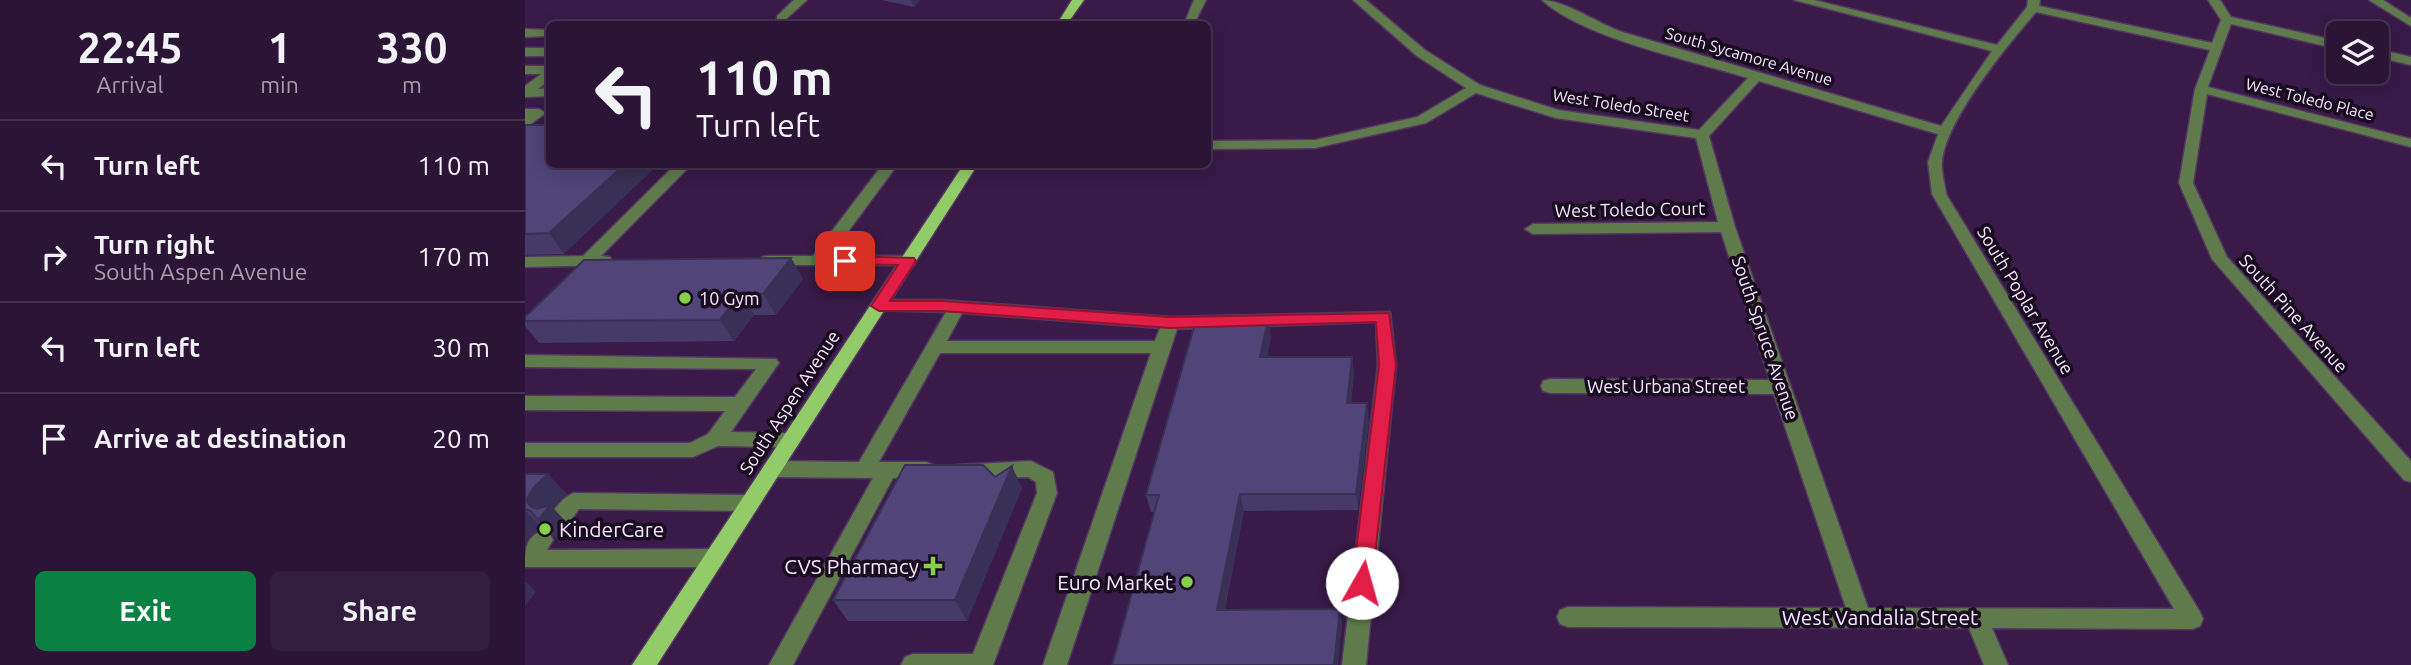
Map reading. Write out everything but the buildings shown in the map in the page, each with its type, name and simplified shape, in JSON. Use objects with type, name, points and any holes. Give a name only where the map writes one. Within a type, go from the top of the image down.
[{"type":"main road","points":[[1064,21],[1078,0]]},
{"type":"main road","name":"South Aspen Avenue","points":[[645,665],[968,168]]},
{"type":"street","points":[[781,18],[801,0]]},
{"type":"street","points":[[1190,21],[1200,0]]},
{"type":"street","name":"West Toledo Street","points":[[1359,0],[1421,53],[1475,88],[1556,114],[1702,135]]},
{"type":"street","name":"South Sycamore Avenue","points":[[1548,0],[1582,20],[1618,35],[1946,132]]},
{"type":"street","points":[[1801,0],[1832,3],[1997,50]]},
{"type":"street","points":[[2214,0],[2227,20],[2326,42]]},
{"type":"street","points":[[2375,0],[2411,23]]},
{"type":"street","points":[[2034,4],[2218,48]]},
{"type":"street","name":"South Poplar Avenue","points":[[2034,4],[1997,50],[1946,132],[1935,160],[1939,194],[2192,620]]},
{"type":"street","name":"South Pine Avenue","points":[[2227,20],[2201,89],[2186,183],[2220,259],[2411,474]]},
{"type":"street","points":[[525,33],[546,33]]},
{"type":"street","points":[[525,52],[546,52]]},
{"type":"street","points":[[2389,56],[2411,61]]},
{"type":"street","points":[[525,71],[546,72]]},
{"type":"street","points":[[525,92],[546,74]]},
{"type":"street","points":[[1702,135],[1757,76]]},
{"type":"street","points":[[1211,145],[1315,144],[1421,120],[1475,88]]},
{"type":"street","name":"West Toledo Place","points":[[2201,89],[2411,143]]},
{"type":"street","points":[[525,92],[546,92]]},
{"type":"street","points":[[525,124],[538,113]]},
{"type":"street","name":"South Spruce Avenue","points":[[1702,135],[1727,227],[1860,617]]},
{"type":"street","points":[[587,261],[681,168]]},
{"type":"street","points":[[818,261],[888,168]]},
{"type":"street","name":"West Toledo Court","points":[[1533,229],[1727,227]]},
{"type":"street","points":[[525,261],[624,261]]},
{"type":"street","points":[[753,261],[908,261]]},
{"type":"street","points":[[879,306],[957,307],[1170,323],[1384,316],[1388,365],[1354,665]]},
{"type":"street","points":[[781,665],[957,307]]},
{"type":"street","points":[[1055,665],[1170,323]]},
{"type":"street","points":[[935,347],[1161,347]]},
{"type":"street","points":[[525,361],[770,363],[715,439],[693,450],[525,450]]},
{"type":"street","name":"West Urbana Street","points":[[1550,386],[1783,387]]},
{"type":"street","points":[[525,403],[741,404]]},
{"type":"street","points":[[715,439],[791,440]]},
{"type":"street","points":[[772,470],[1031,470],[1046,478],[1048,493],[981,665],[913,665]]},
{"type":"street","points":[[559,519],[574,501],[750,503]]},
{"type":"street","points":[[542,540],[527,559],[714,558]]},
{"type":"street","name":"West Vandalia Street","points":[[1568,617],[2192,620]]},
{"type":"street","points":[[1976,617],[1996,665]]},
{"type":"place","name":"10 Gym","points":[[685,298]]},
{"type":"place","name":"KinderCare","points":[[545,529]]},
{"type":"place","name":"CVS Pharmacy","points":[[933,566]]},
{"type":"place","name":"Euro Market","points":[[1187,582]]},
{"type":"route","points":[[845,261],[908,261],[879,306],[942,306],[1170,323],[1384,316],[1388,365],[1362,583]]}]
